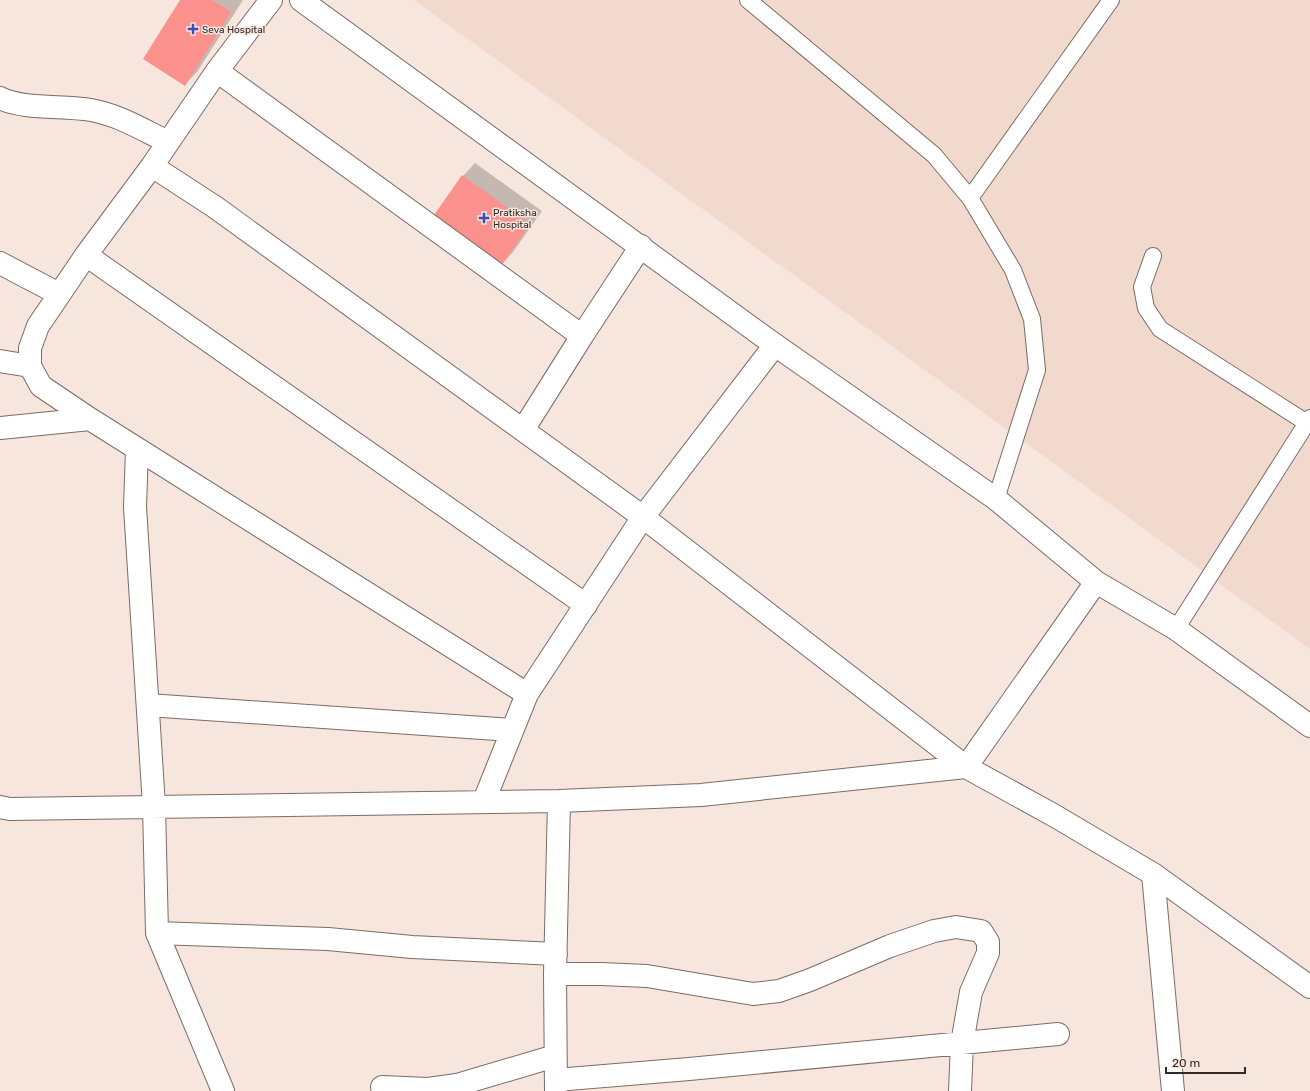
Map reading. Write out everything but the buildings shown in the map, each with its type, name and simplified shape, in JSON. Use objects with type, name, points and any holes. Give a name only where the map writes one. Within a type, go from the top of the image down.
[{"type":"street","points":[[271,0],[218,71],[152,166],[86,255],[38,326],[30,348],[30,366],[41,386],[90,419],[527,694]]},
{"type":"street","points":[[301,0],[776,345],[996,499],[1096,582],[1176,629],[1310,726]]},
{"type":"street","points":[[218,71],[582,336]]},
{"type":"street","points":[[0,98],[28,105],[91,110],[116,117],[168,142]]},
{"type":"street","points":[[152,166],[216,207],[643,517],[966,767],[1055,816],[1153,874],[1310,987]]},
{"type":"street","points":[[523,430],[641,246]]},
{"type":"street","points":[[86,255],[586,605]]},
{"type":"street","points":[[0,263],[60,294]]},
{"type":"street","points":[[484,801],[527,694],[643,517],[776,345]]},
{"type":"street","points":[[0,361],[30,366]]},
{"type":"street","points":[[0,428],[90,419]]},
{"type":"street","points":[[137,448],[135,507],[154,806],[157,933],[223,1091]]},
{"type":"street","points":[[0,807],[10,809],[559,800],[700,796],[966,767],[1096,582]]},
{"type":"street","points":[[148,705],[512,730]]},
{"type":"street","points":[[559,800],[555,964],[556,1085],[697,1068],[1058,1034]]},
{"type":"street","points":[[1153,874],[1173,1091]]},
{"type":"street","points":[[157,933],[328,939],[555,964],[602,974],[647,976],[753,994],[779,990],[810,980],[890,946],[934,930],[956,927],[972,929],[981,931],[988,942],[988,953],[971,992],[962,1043],[960,1091]]},
{"type":"street","points":[[382,1087],[428,1089],[457,1085],[555,1056]]},
{"type":"lane","points":[[748,0],[934,155],[970,198],[1013,270],[1032,319],[1037,370],[996,499]]},
{"type":"lane","points":[[970,198],[1111,0]]},
{"type":"lane","points":[[1153,256],[1142,287],[1146,308],[1160,328],[1309,421],[1176,629]]},
{"type":"shaded area","points":[[414,0],[1310,0],[1310,649]]},
{"type":"place","name":"Seva Hospital","points":[[193,29]]},
{"type":"place","name":"Pratiksha Hospital","points":[[484,218]]}]
